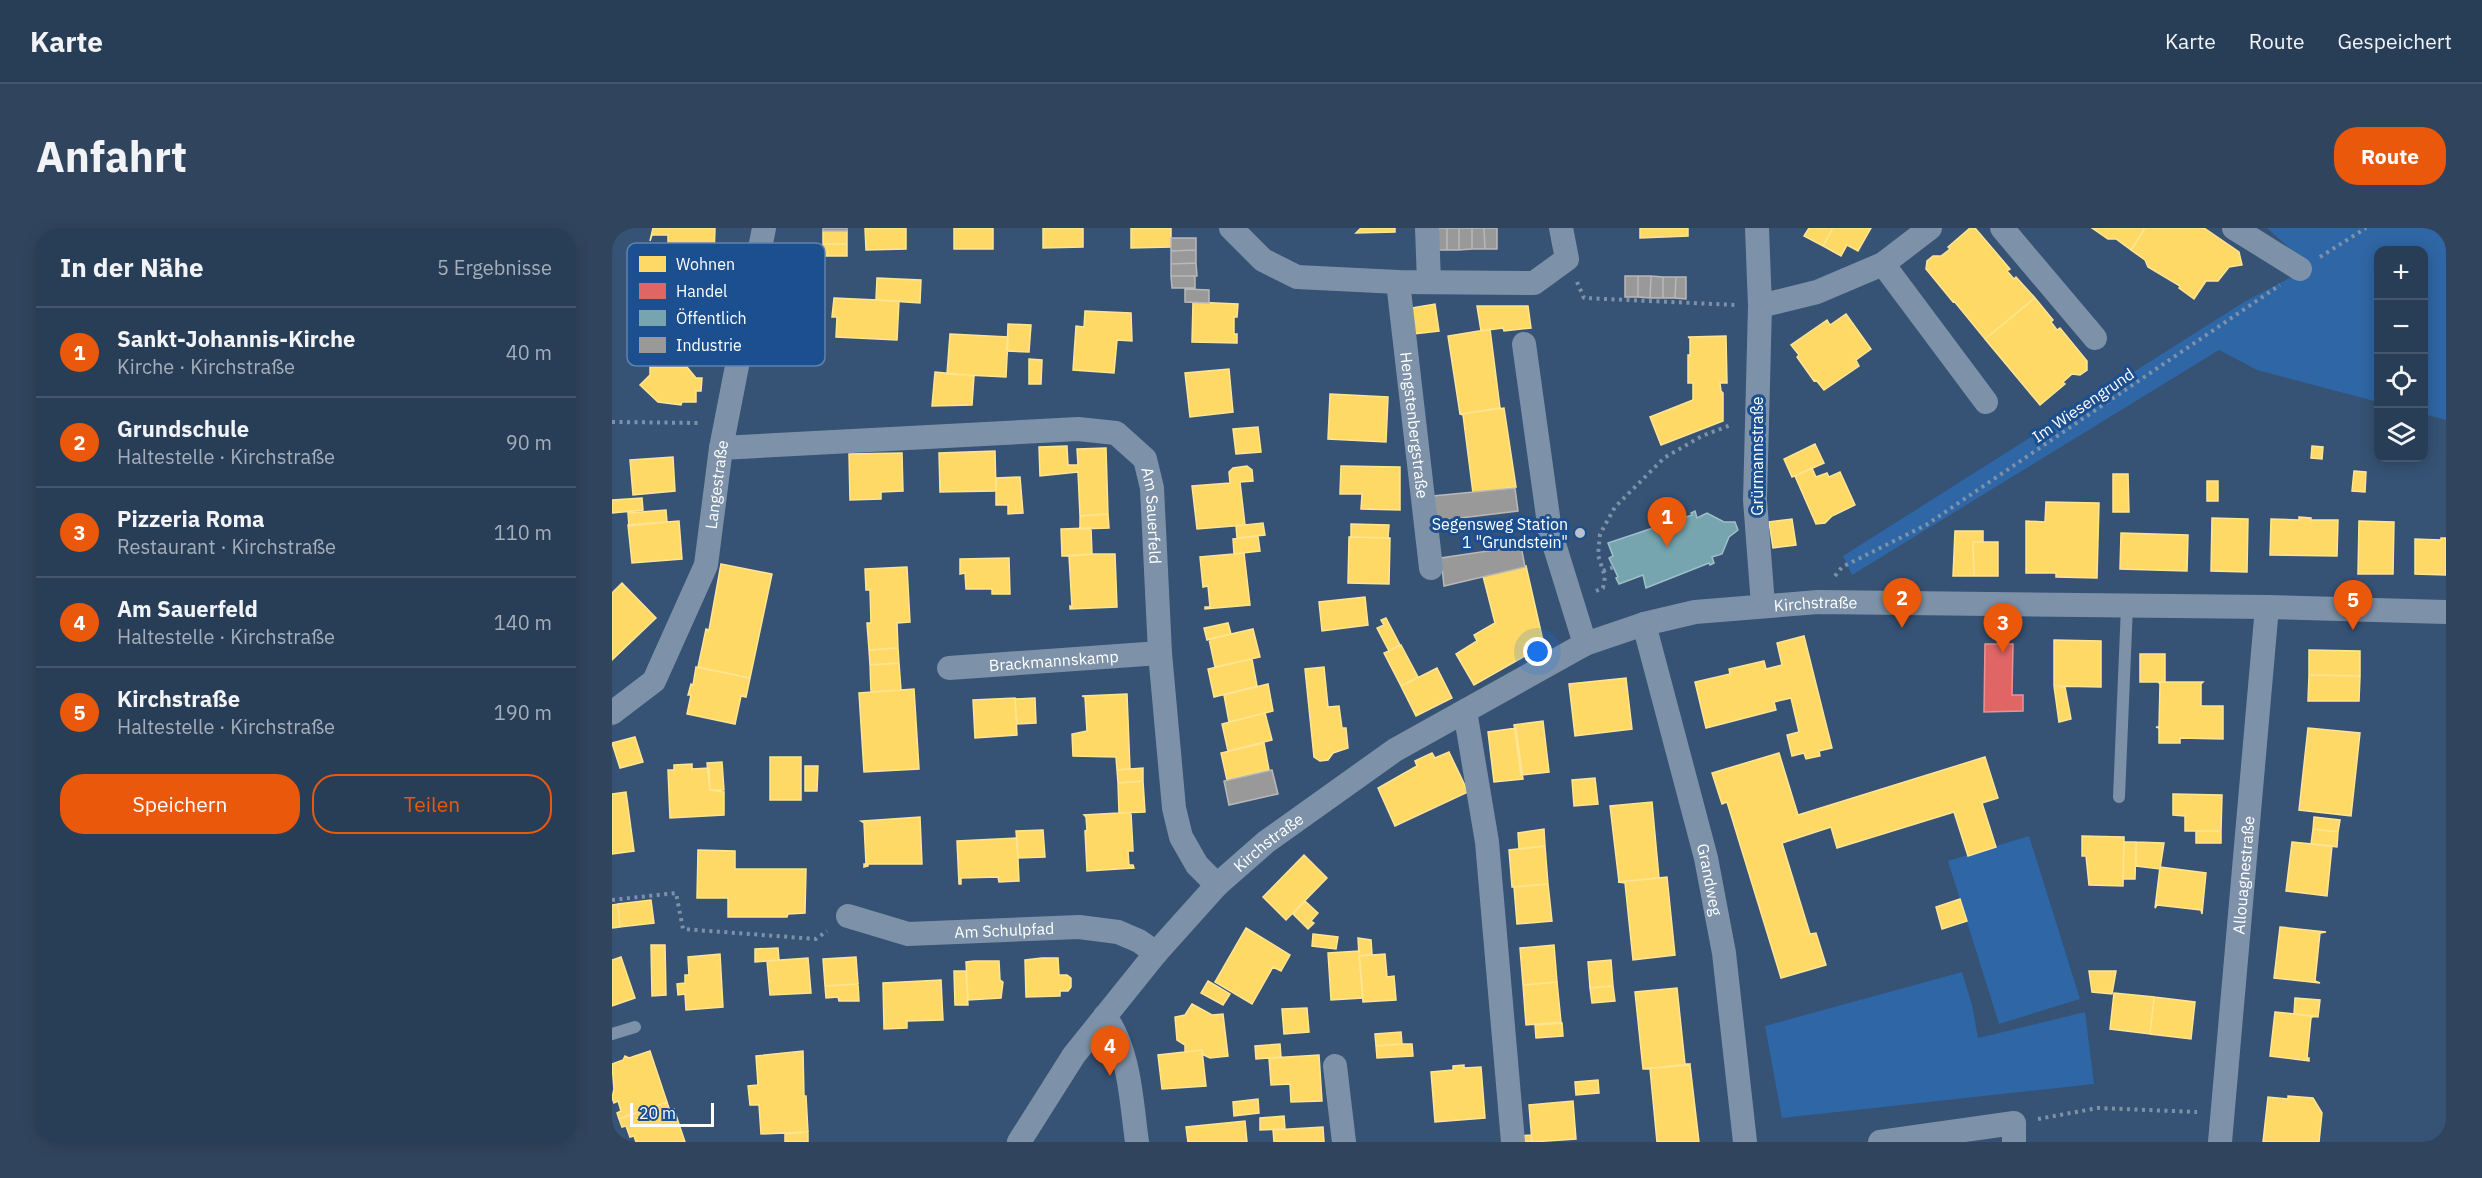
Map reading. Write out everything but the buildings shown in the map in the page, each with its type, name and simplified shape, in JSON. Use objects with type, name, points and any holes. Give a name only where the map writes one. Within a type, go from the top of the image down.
[{"type":"street","name":"Langestraße","points":[[761,243],[764,228]]},
{"type":"street","points":[[1231,228],[1263,260],[1297,277],[1398,282],[1534,283],[1567,259],[1561,228]]},
{"type":"street","points":[[1427,228],[1429,282]]},
{"type":"street","name":"Grürmannstraße","points":[[1757,228],[1760,306],[1755,500],[1763,605]]},
{"type":"street","points":[[1760,306],[1816,292],[1882,264],[1930,228]]},
{"type":"street","points":[[2002,228],[2095,338]]},
{"type":"street","points":[[2234,228],[2300,269]]},
{"type":"street","points":[[1882,264],[1986,402]]},
{"type":"street","name":"Hengstenbergstraße","points":[[1398,282],[1431,568]]},
{"type":"street","points":[[1524,344],[1550,531],[1585,644]]},
{"type":"street","name":"Langestraße","points":[[612,713],[654,681],[706,565],[721,448],[737,366]]},
{"type":"street","name":"Am Sauerfeld","points":[[721,448],[1078,429],[1116,433],[1145,459],[1152,488],[1160,653],[1174,808],[1181,837],[1197,865],[1217,885]]},
{"type":"street","name":"Kirchstraße","points":[[1019,1142],[1074,1055],[1156,953],[1217,885],[1266,842],[1395,750],[1585,644],[1644,624],[1695,612],[1818,602],[2267,607],[2446,612]]},
{"type":"street","name":"Allouagnestraße","points":[[2220,1142],[2267,607]]},
{"type":"street","name":"Grandweg","points":[[1644,624],[1706,858],[1724,953],[1745,1142]]},
{"type":"street","name":"Brackmannskamp","points":[[949,668],[1160,653]]},
{"type":"street","points":[[1465,711],[1487,842],[1513,1142]]},
{"type":"street","name":"Am Schulpfad","points":[[848,916],[908,934],[1079,927],[1118,932],[1139,941],[1156,953]]},
{"type":"street","points":[[1105,1016],[1116,1032],[1125,1059],[1137,1142]]},
{"type":"street","points":[[1335,1066],[1344,1142]]},
{"type":"street","points":[[1880,1142],[2014,1132]]},
{"type":"lane","points":[[2119,797],[2127,606]]},
{"type":"lane","points":[[612,1034],[635,1027]]},
{"type":"path","name":"Im Wiesengrund","points":[[1818,602],[1842,567],[1926,525],[2242,312],[2300,269],[2366,228]]},
{"type":"path","points":[[1567,259],[1584,298],[1760,306]]},
{"type":"path","points":[[1573,601],[1603,588],[1605,577],[1598,555],[1600,534],[1615,507],[1643,481],[1655,465],[1702,436],[1757,416]]},
{"type":"path","points":[[612,422],[726,424]]},
{"type":"path","points":[[1603,571],[1614,567]]},
{"type":"path","points":[[612,900],[676,893],[683,929],[816,939],[848,916]]},
{"type":"path","points":[[2014,1132],[2098,1108],[2223,1113]]},
{"type":"shaded area","points":[[2267,228],[2446,228],[2446,420],[2428,415],[2428,246],[2374,246],[2374,401],[2257,370],[2219,350],[1852,575],[1843,556],[2244,302],[2310,267]]},
{"type":"shaded area","points":[[2029,836],[2080,999],[1999,1024],[1948,861]]},
{"type":"shaded area","points":[[1962,972],[1972,1005],[1978,1038],[2085,1012],[2094,1084],[1782,1118],[1765,1026]]},
{"type":"place","name":"Segensweg Station 1 \"Grundstein\"","points":[[1580,533]]},
{"type":"place","name":"Sankt-Johannis-Kirche","points":[[1667,547]]},
{"type":"place","name":"Grundschule","points":[[1902,628]]},
{"type":"place","name":"Kirchstraße","points":[[2353,630]]},
{"type":"place","name":"Pizzeria Roma","points":[[2003,653]]},
{"type":"place","name":"Am Sauerfeld","points":[[1110,1076]]}]
